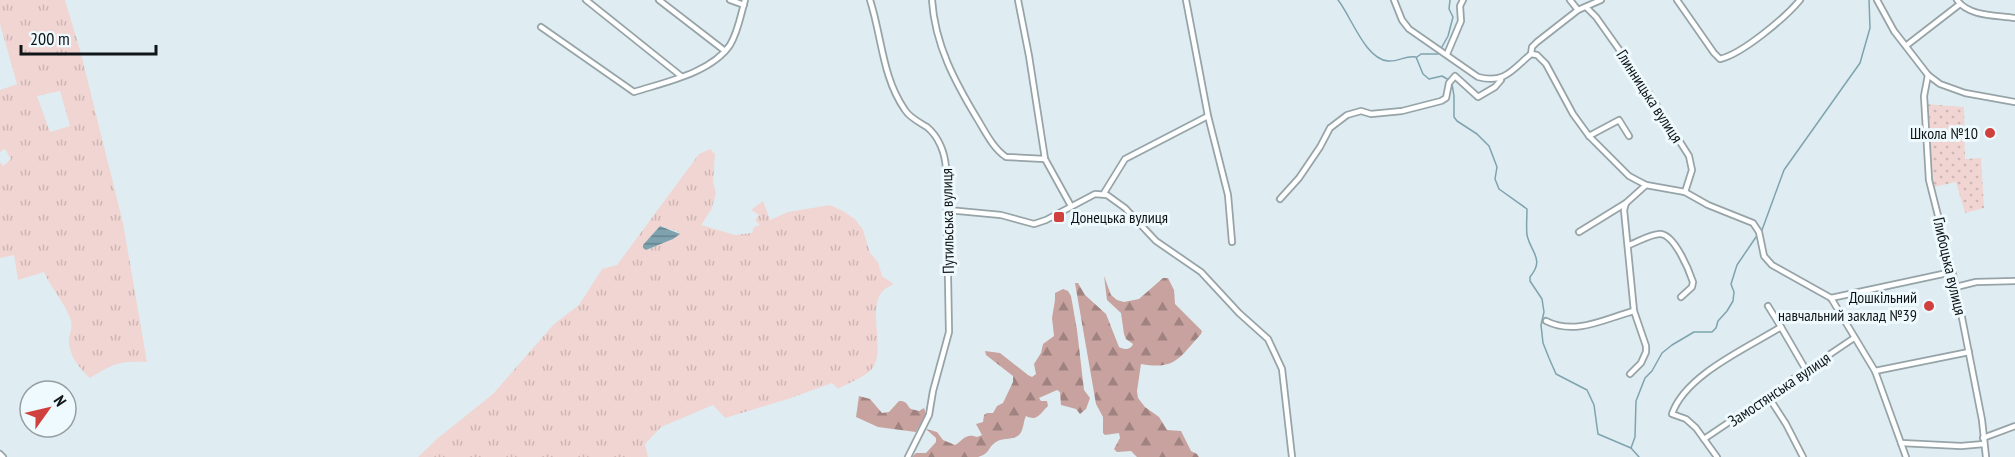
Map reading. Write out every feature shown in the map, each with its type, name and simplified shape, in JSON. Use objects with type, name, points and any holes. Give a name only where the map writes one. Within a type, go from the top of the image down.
[{"type":"street","points":[[586,0],[681,76]]},
{"type":"street","points":[[659,0],[724,51]]},
{"type":"street","points":[[541,27],[634,92],[707,66],[724,51],[734,38],[745,2],[730,0]]},
{"type":"street","name":"Путильська вулиця","points":[[870,0],[882,56],[902,106],[909,115],[930,130],[944,153],[947,179],[948,338],[933,390],[929,415],[908,457]]},
{"type":"street","points":[[932,0],[938,34],[948,65],[958,87],[991,142],[1006,156],[1045,159]]},
{"type":"street","points":[[1018,0],[1045,159],[1071,206]]},
{"type":"street","points":[[1186,0],[1208,116],[1228,195],[1232,242]]},
{"type":"street","points":[[1394,0],[1402,20],[1409,29],[1436,48],[1478,77],[1490,80],[1504,76]]},
{"type":"street","points":[[1445,53],[1461,21],[1460,6],[1463,0]]},
{"type":"street","points":[[1570,0],[1578,10]]},
{"type":"street","points":[[1280,199],[1299,178],[1330,128],[1347,115],[1361,111],[1371,114],[1402,111],[1433,103],[1446,98],[1450,80],[1455,76],[1478,97],[1495,87],[1504,76],[1531,54],[1532,47],[1537,42],[1578,10],[1601,0]]},
{"type":"street","points":[[1677,0],[1720,59],[1729,57],[1767,31],[1791,11],[1800,0]]},
{"type":"street","points":[[1877,0],[1894,31],[1928,75],[1940,84],[1965,93],[2015,102]]},
{"type":"street","points":[[1907,45],[1958,2],[1970,11],[2015,18]]},
{"type":"street","name":"Глинницька вулиця","points":[[1586,6],[1635,71],[1689,156],[1692,170],[1685,192]]},
{"type":"street","points":[[1531,54],[1537,55],[1546,64],[1573,114],[1589,136],[1629,176],[1646,185],[1685,192],[1708,205],[1753,223],[1759,232],[1764,256],[1772,265],[1831,298],[1875,371],[1906,457]]},
{"type":"street","name":"Глибоцька вулиця","points":[[1928,75],[1923,96],[1929,180],[1956,287],[1982,420],[1986,457]]},
{"type":"street","points":[[1104,193],[1125,159],[1208,116]]},
{"type":"street","points":[[1589,136],[1619,120],[1629,136]]},
{"type":"street","points":[[1579,232],[1626,203],[1646,185]]},
{"type":"street","points":[[948,210],[1001,215],[1034,224],[1092,195],[1104,193],[1125,208],[1160,244],[1201,272],[1239,313],[1268,339],[1282,369],[1292,457]]},
{"type":"street","points":[[1626,203],[1624,210],[1634,311],[1646,346],[1641,363],[1630,374]]},
{"type":"street","points":[[1629,245],[1659,234],[1668,237],[1677,249],[1693,282],[1692,287],[1681,297]]},
{"type":"street","points":[[1831,298],[1952,272]]},
{"type":"street","points":[[1956,287],[1976,282],[2015,281]]},
{"type":"street","points":[[1768,306],[1806,370]]},
{"type":"street","points":[[1546,321],[1553,325],[1579,328],[1634,311]]},
{"type":"street","points":[[1717,457],[1686,418],[1672,414],[1674,408],[1687,389],[1716,367],[1781,327]]},
{"type":"street","name":"Замостянська вулиця","points":[[1704,440],[1854,338]]},
{"type":"street","points":[[1875,371],[1969,352]]},
{"type":"street","points":[[1768,396],[1803,457]]},
{"type":"street","points":[[1983,438],[2015,426]]},
{"type":"street","points":[[1901,443],[1961,446],[1984,444]]},
{"type":"street","points":[[0,454],[3,457]]},
{"type":"green space","points":[[0,0],[65,0],[80,50],[123,223],[147,362],[117,364],[90,378],[73,357],[69,347],[70,318],[44,272],[18,280],[14,255],[0,258],[0,162],[3,166],[11,159],[5,149],[0,152],[0,90],[17,84],[0,24]],"holes":[[[60,91],[70,126],[50,132],[37,96]]]},
{"type":"green space","points":[[1925,104],[1964,107],[1965,159],[1981,158],[1984,208],[1965,213],[1956,182],[1934,187]]},
{"type":"green space","points":[[710,149],[715,154],[713,182],[716,194],[711,210],[701,225],[735,235],[752,233],[754,227],[760,225],[755,220],[759,215],[751,210],[763,201],[770,220],[788,212],[830,205],[855,219],[863,230],[870,253],[878,262],[882,276],[894,284],[883,291],[878,300],[876,310],[877,354],[871,370],[838,389],[832,383],[725,418],[713,405],[661,427],[645,444],[648,457],[418,457],[493,394],[554,324],[579,305],[602,269],[617,265],[699,154]],"holes":[[[660,226],[679,232],[670,240],[646,250],[643,246]]]},
{"type":"green space","points":[[1104,276],[1111,295],[1124,302],[1139,299],[1163,278],[1168,278],[1174,290],[1175,304],[1202,331],[1176,360],[1162,365],[1141,364],[1137,391],[1138,398],[1145,407],[1159,417],[1167,430],[1181,431],[1191,451],[1199,457],[1137,457],[1131,451],[1117,452],[1114,449],[1120,438],[1119,433],[1105,435],[1103,433],[1103,417],[1096,404],[1075,283],[1078,283],[1085,295],[1106,314],[1119,347],[1127,349],[1133,344],[1126,339],[1124,334],[1121,313],[1107,300]]},
{"type":"green space","points":[[1063,289],[1071,296],[1084,390],[1090,398],[1086,409],[1080,414],[1076,409],[1061,405],[1060,392],[1057,390],[1039,398],[1041,401],[1047,401],[1048,406],[1036,417],[1026,416],[1019,435],[996,442],[987,452],[978,457],[912,457],[916,453],[926,453],[936,442],[936,438],[926,429],[937,432],[943,440],[955,445],[967,436],[982,435],[976,424],[983,422],[984,415],[993,413],[997,406],[1003,403],[1013,382],[1013,376],[986,355],[985,351],[1000,353],[1032,377],[1036,374],[1034,364],[1041,353],[1043,344],[1054,336],[1052,318],[1055,293]]},
{"type":"green space","points":[[859,396],[870,399],[882,413],[889,412],[899,401],[902,401],[911,409],[919,411],[924,408],[926,414],[916,432],[878,427],[856,417]]},
{"type":"water","points":[[660,226],[680,234],[646,250],[643,248],[643,245]]},
{"type":"waterway","points":[[1338,0],[1372,53],[1388,61],[1416,57],[1423,74],[1429,79],[1442,76],[1449,80]]},
{"type":"waterway","points":[[1417,57],[1421,54],[1438,54],[1448,36],[1453,17],[1449,9],[1450,0]]},
{"type":"waterway","points":[[1762,230],[1784,170],[1860,63],[1870,28],[1869,0]]},
{"type":"waterway","points":[[1452,84],[1454,117],[1489,146],[1497,167],[1495,179],[1499,189],[1527,209],[1527,235],[1537,261],[1530,281],[1542,299],[1543,343],[1556,374],[1587,390],[1594,405],[1598,434],[1631,448],[1639,457]]},
{"type":"waterway","points":[[1631,448],[1635,437],[1636,401],[1645,378],[1652,371],[1662,353],[1672,345],[1694,332],[1712,332],[1716,328],[1718,321],[1733,301],[1734,292],[1731,284],[1737,265],[1756,237]]},
{"type":"place","name":"Школа №10","points":[[1990,133]]},
{"type":"place","name":"Донецька вулиця","points":[[1059,217]]},
{"type":"place","name":"Дошкільний навчальний заклад №39","points":[[1929,306]]}]
